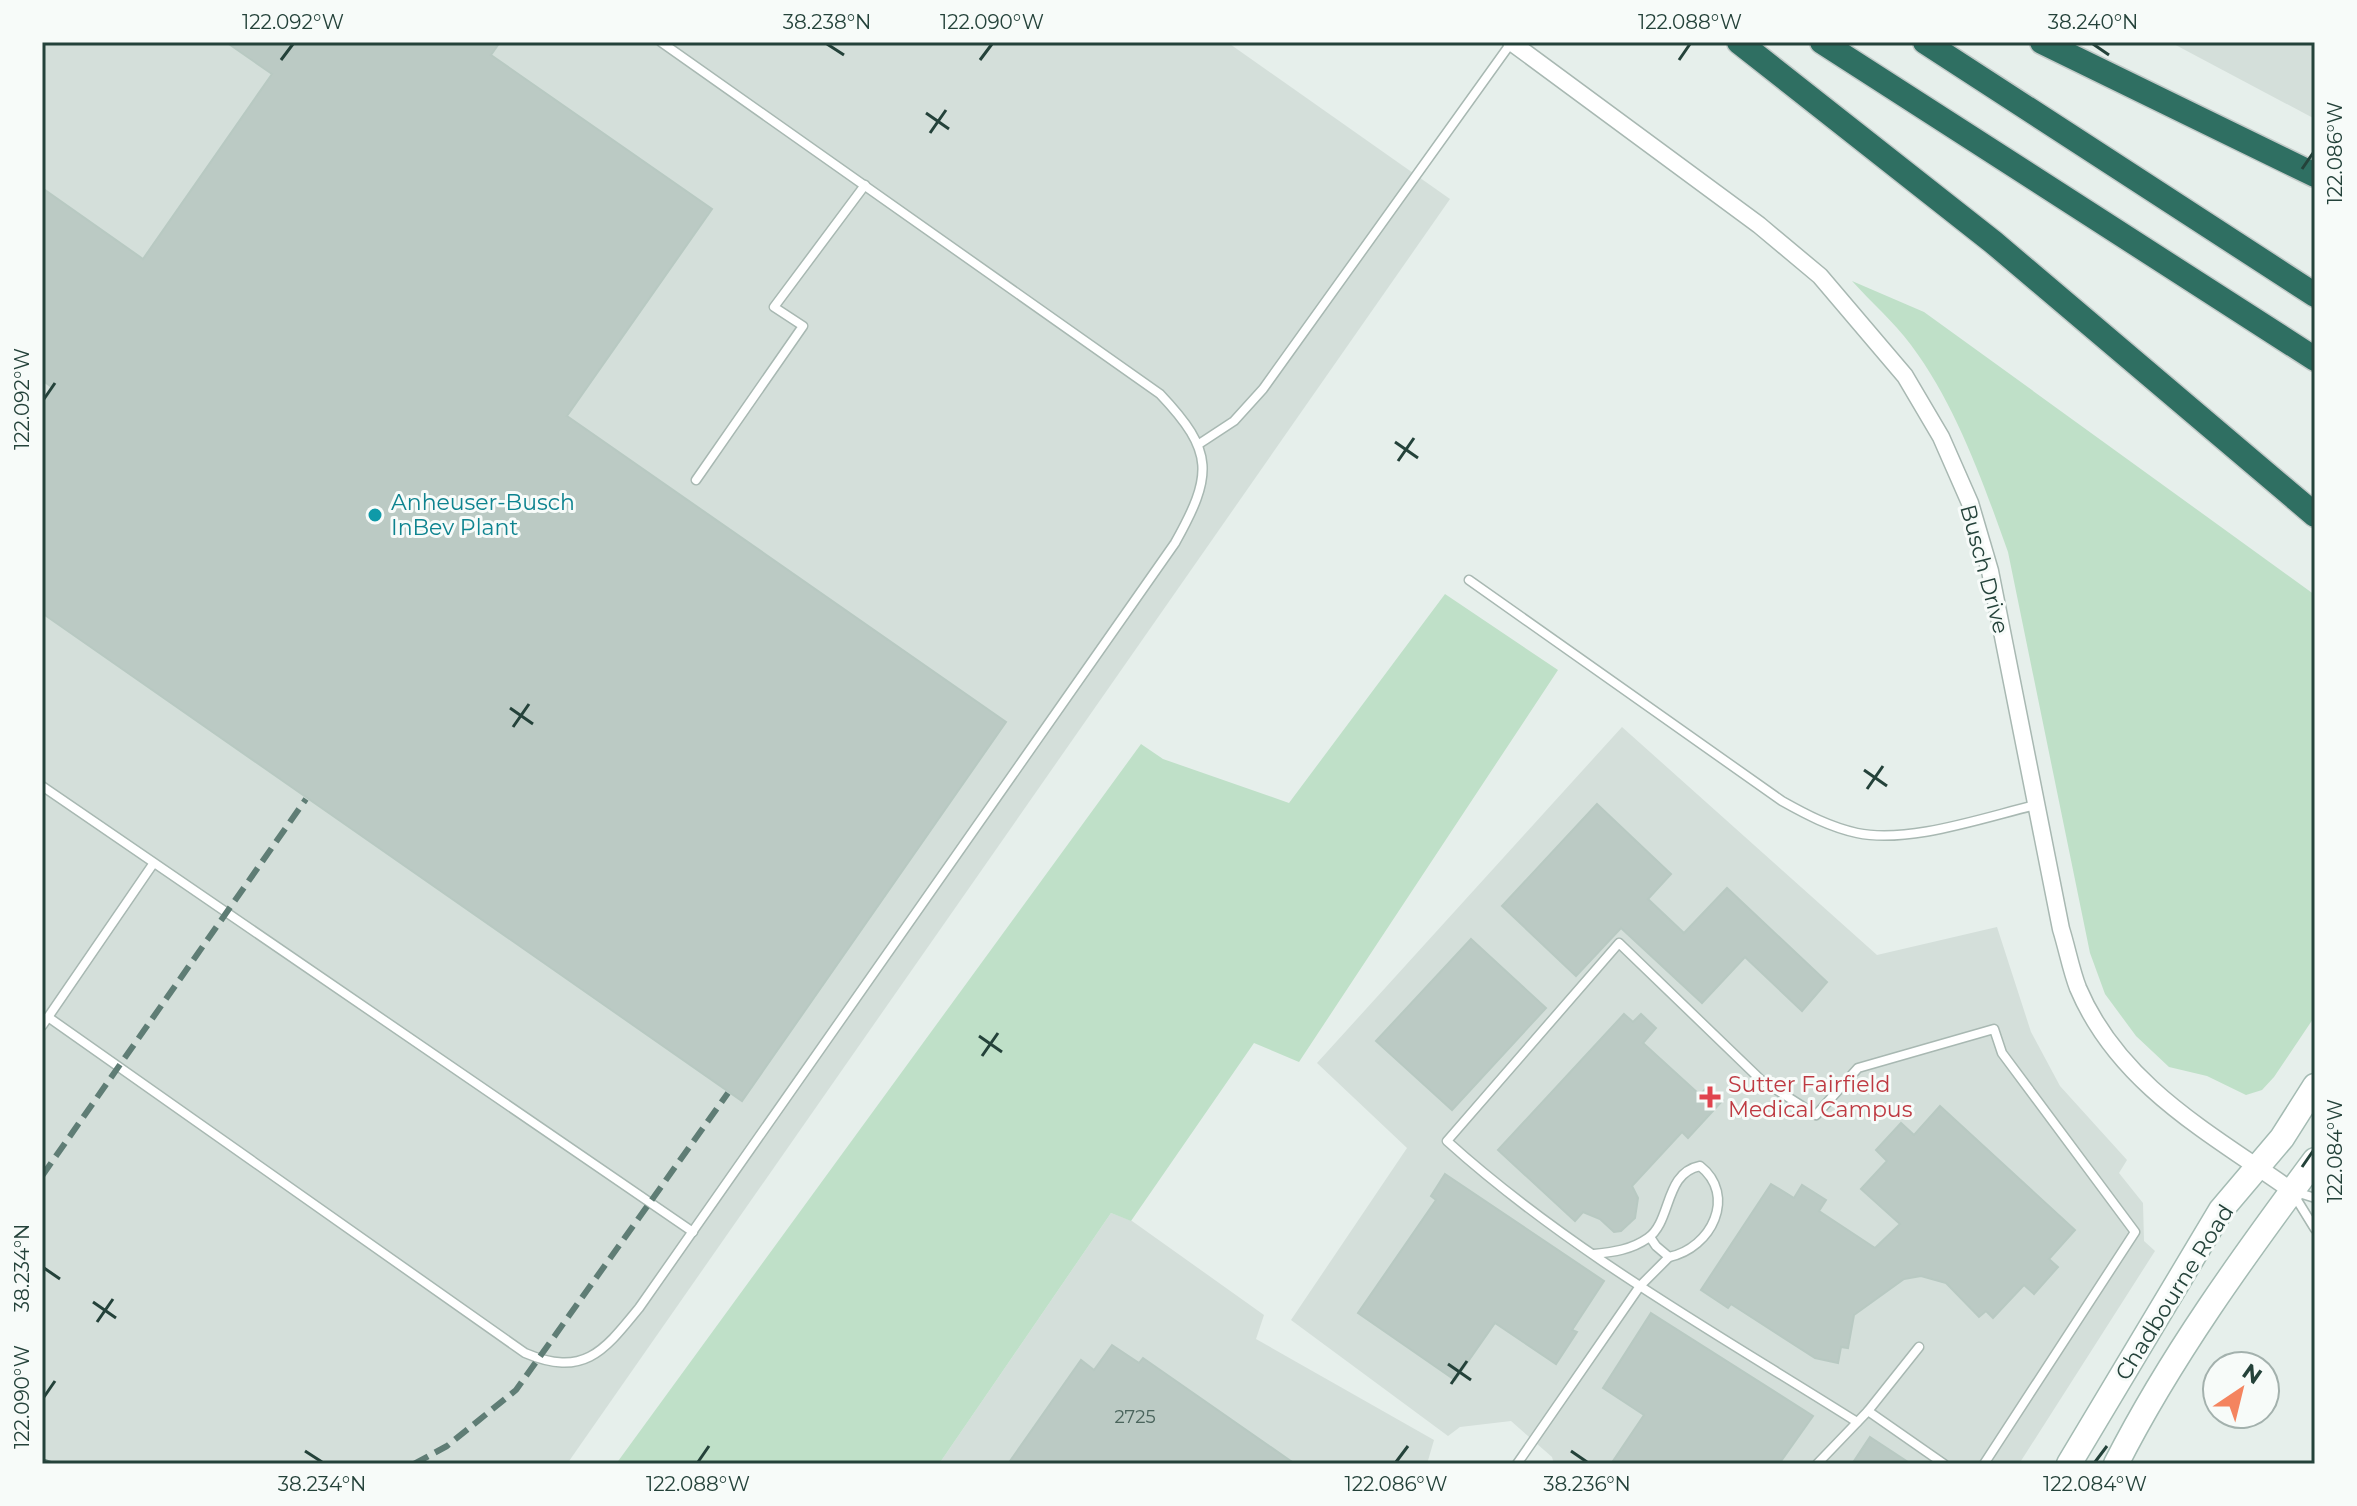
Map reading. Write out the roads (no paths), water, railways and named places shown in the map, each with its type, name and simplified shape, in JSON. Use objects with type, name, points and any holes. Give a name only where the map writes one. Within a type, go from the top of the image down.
[{"type":"highway","points":[[1739,42],[1993,242],[2315,515]]},
{"type":"highway","points":[[1822,42],[2315,359]]},
{"type":"highway","points":[[1925,42],[2315,295]]},
{"type":"highway","points":[[2042,42],[2315,175]]},
{"type":"main road","name":"Chadbourne Road","points":[[2069,1464],[2221,1210],[2258,1167],[2315,1086]]},
{"type":"main road","name":"Chadbourne Road","points":[[2116,1464],[2140,1416],[2260,1232],[2303,1194],[2315,1160]]},
{"type":"street","name":"Busch Drive","points":[[1512,42],[1759,225],[1820,276],[1905,376],[1941,437],[1974,517],[1990,571],[2061,929],[2078,988],[2106,1040],[2140,1081],[2258,1167],[2303,1194]]},
{"type":"lane","points":[[48,1017],[525,1353],[565,1365],[585,1361],[605,1348],[639,1308],[1175,543],[1197,501],[1203,454],[1185,420],[1160,394],[661,42]]},
{"type":"lane","points":[[1199,444],[1234,421],[1263,389],[1512,42]]},
{"type":"lane","points":[[696,480],[803,326],[774,307],[865,185]]},
{"type":"lane","points":[[1469,580],[1782,801],[1820,822],[1861,834],[1904,834],[2037,805]]},
{"type":"lane","points":[[42,786],[693,1232]]},
{"type":"lane","points":[[42,1026],[153,864]]},
{"type":"lane","points":[[1857,1422],[1640,1286],[1503,1193],[1447,1141],[1619,943],[1761,1080],[1816,1115],[1858,1068],[1994,1029],[2002,1053],[2135,1232],[1984,1464]]},
{"type":"lane","points":[[1517,1464],[1640,1286],[1669,1257],[1692,1250],[1702,1243],[1712,1224],[1717,1195],[1715,1183],[1700,1166],[1691,1167],[1678,1179],[1650,1237],[1621,1251],[1594,1254]]},
{"type":"lane","points":[[2303,1194],[2315,1229]]},
{"type":"lane","points":[[1650,1237],[1669,1257]]},
{"type":"lane","points":[[1817,1464],[1868,1411],[1919,1347]]},
{"type":"lane","points":[[1868,1411],[1944,1464]]},
{"type":"railway","points":[[42,1176],[306,799]]},
{"type":"railway","points":[[414,1464],[447,1446],[516,1390],[728,1093]]},
{"type":"railway","points":[[42,1461],[51,1464]]},
{"type":"place","name":"Anheuser-Busch InBev Plant","points":[[375,515]]},
{"type":"place","name":"Sutter Fairfield Medical Campus","points":[[1710,1097]]}]
